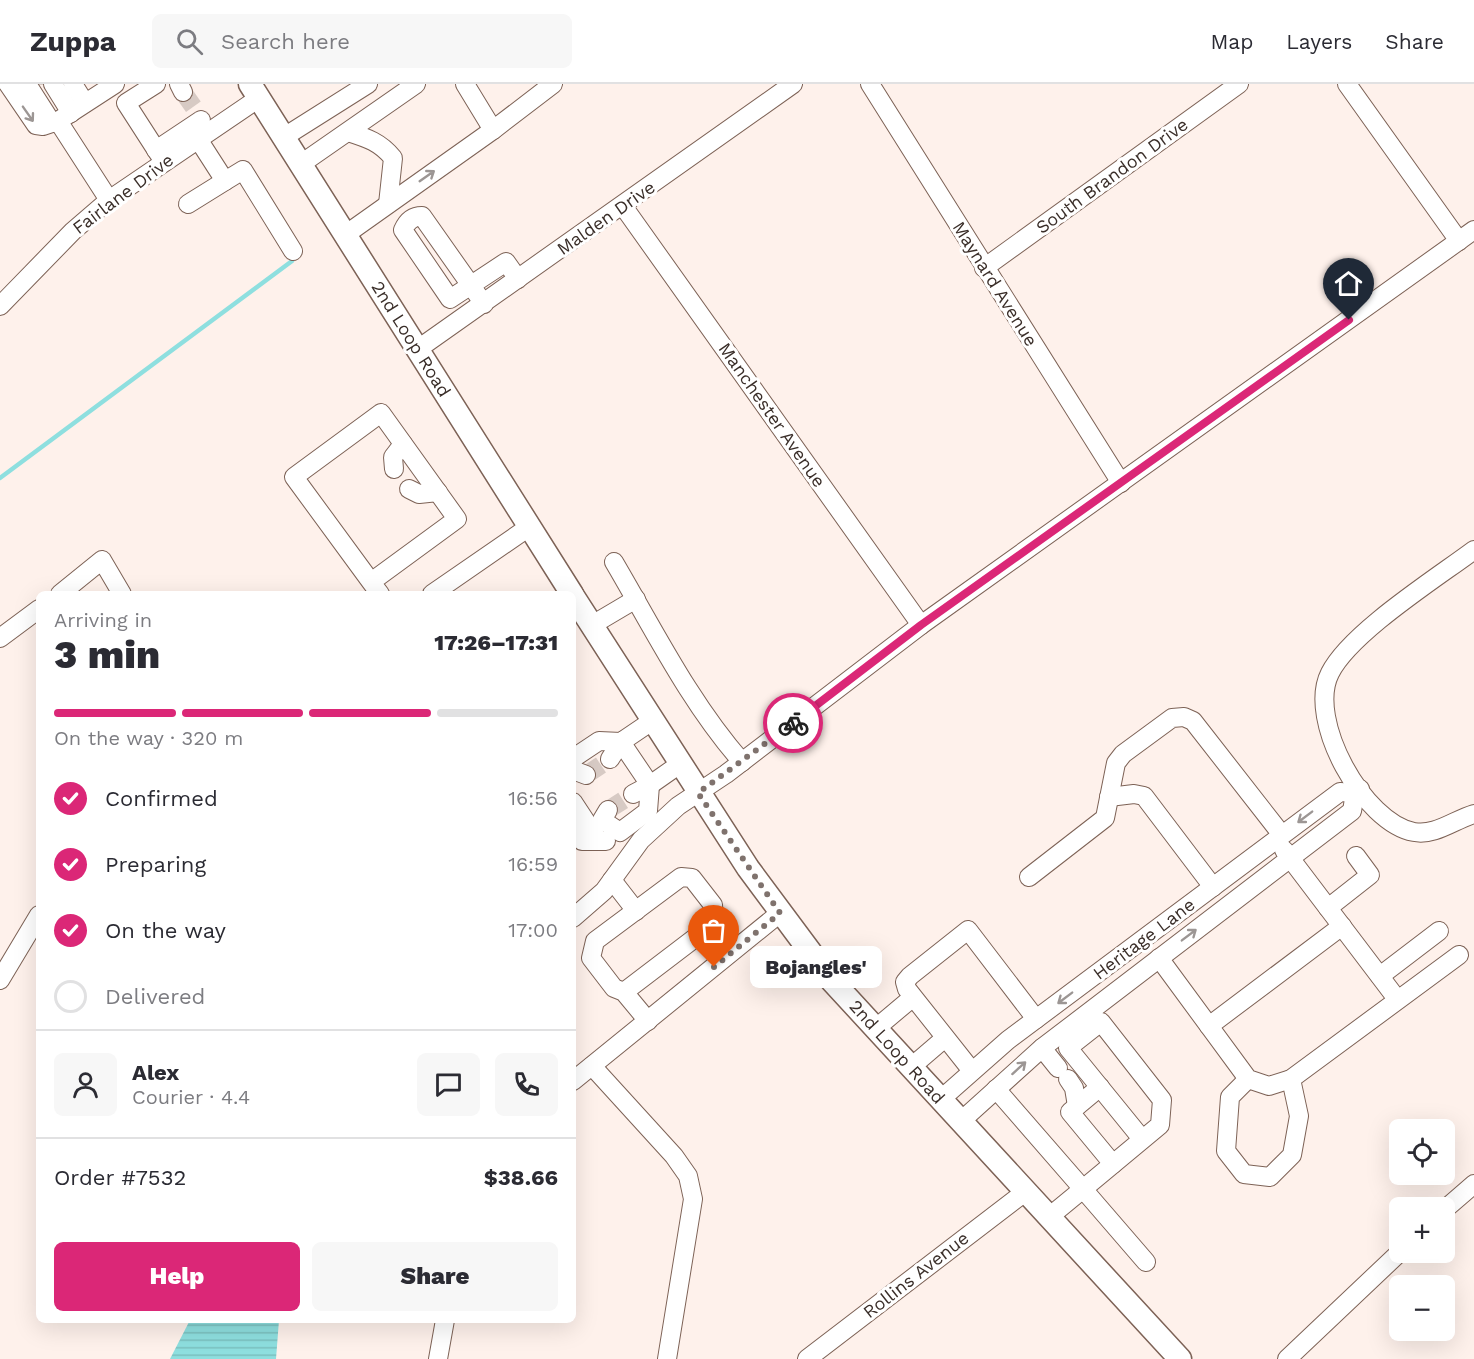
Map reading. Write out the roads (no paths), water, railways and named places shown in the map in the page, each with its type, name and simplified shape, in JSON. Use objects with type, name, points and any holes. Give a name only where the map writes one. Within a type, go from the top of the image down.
[{"type":"main road","name":"2nd Loop Road","points":[[255,91],[569,591]]},
{"type":"main road","name":"2nd Loop Road","points":[[576,601],[698,793],[780,913],[832,981],[1179,1359]]},
{"type":"street","points":[[8,84],[36,124],[43,126],[68,114],[115,84]]},
{"type":"street","points":[[41,84],[68,114]]},
{"type":"street","points":[[41,84],[68,114]]},
{"type":"street","points":[[63,84],[68,114],[109,200]]},
{"type":"street","points":[[68,114],[73,84]]},
{"type":"street","points":[[156,84],[126,103],[160,156]]},
{"type":"street","points":[[284,137],[368,84]]},
{"type":"street","points":[[301,164],[416,84]]},
{"type":"street","points":[[345,234],[493,130],[553,84]]},
{"type":"street","name":"Malden Drive","points":[[418,349],[793,84]]},
{"type":"street","name":"Maynard Avenue","points":[[870,84],[1121,483]]},
{"type":"street","name":"South Brandon Drive","points":[[984,268],[1239,84]]},
{"type":"street","points":[[1347,84],[1459,241]]},
{"type":"street","points":[[473,87],[493,130]]},
{"type":"street","name":"Fairlane Drive","points":[[0,306],[73,231],[160,156],[201,125],[255,91]]},
{"type":"street","points":[[201,125],[225,181]]},
{"type":"street","points":[[348,132],[372,139],[393,158],[388,204]]},
{"type":"street","points":[[188,204],[243,170],[293,251]]},
{"type":"street","name":"Manchester Avenue","points":[[623,206],[921,625]]},
{"type":"street","points":[[576,915],[612,880],[658,823],[921,625],[1474,230]]},
{"type":"street","points":[[484,303],[471,285],[506,262],[518,279]]},
{"type":"street","points":[[381,413],[403,444],[457,519],[375,588],[294,477],[381,413]]},
{"type":"street","points":[[394,468],[393,457],[403,444]]},
{"type":"street","points":[[409,489],[419,494],[438,492]]},
{"type":"street","points":[[436,591],[529,527]]},
{"type":"street","points":[[1474,550],[1352,643],[1329,674],[1324,697],[1326,722],[1343,765],[1358,791],[1388,819],[1411,831],[1431,832],[1474,814]]},
{"type":"street","points":[[64,591],[102,560],[120,591]]},
{"type":"street","points":[[614,562],[711,725],[742,762]]},
{"type":"street","points":[[592,625],[636,599]]},
{"type":"street","points":[[0,638],[36,611]]},
{"type":"street","points":[[1029,877],[1105,818],[1116,763],[1123,754],[1172,718],[1184,717],[1193,721],[1278,837],[1290,858],[1397,999]]},
{"type":"street","points":[[610,759],[621,742],[652,721]]},
{"type":"street","points":[[576,756],[599,741],[621,742]]},
{"type":"street","points":[[600,829],[648,812],[650,785],[621,742]]},
{"type":"street","points":[[633,794],[680,764]]},
{"type":"street","name":"Heritage Lane","points":[[940,1100],[1036,1019],[1278,837],[1340,792],[1358,791],[1352,811],[1159,958],[1096,1016],[1042,1048],[960,1122]]},
{"type":"street","points":[[1109,798],[1134,794],[1144,796],[1213,887]]},
{"type":"street","points":[[576,805],[630,855]]},
{"type":"street","points":[[1328,908],[1370,875],[1356,856]]},
{"type":"street","points":[[624,992],[708,927],[714,918],[713,905],[692,878],[681,877],[595,941],[591,958],[614,988],[624,992],[648,1021]]},
{"type":"street","points":[[612,880],[636,911]]},
{"type":"street","points":[[576,1079],[780,913]]},
{"type":"street","points":[[0,980],[36,924]]},
{"type":"street","points":[[1209,1026],[1342,926]]},
{"type":"street","points":[[972,1071],[912,998],[905,982],[910,976],[968,930],[1036,1019]]},
{"type":"street","points":[[1380,976],[1439,932]]},
{"type":"street","points":[[1159,958],[1248,1079],[1269,1086],[1292,1079],[1459,955]]},
{"type":"street","points":[[875,1029],[912,998]]},
{"type":"street","points":[[1049,1217],[1160,1125],[1162,1100],[1096,1016],[1068,1048],[1143,1139]]},
{"type":"street","points":[[910,1068],[945,1038]]},
{"type":"street","points":[[1042,1048],[1074,1088],[1077,1106]]},
{"type":"street","points":[[592,1066],[660,1138],[688,1176],[693,1199],[667,1359]]},
{"type":"street","points":[[1248,1079],[1230,1097],[1226,1150],[1244,1174],[1270,1177],[1292,1155],[1299,1116],[1292,1079]]},
{"type":"street","points":[[1100,1087],[1070,1112],[1113,1164]]},
{"type":"street","points":[[996,1089],[1146,1262]]},
{"type":"street","points":[[1455,1200],[1474,1184]]},
{"type":"street","name":"Rollins Avenue","points":[[807,1359],[1025,1192]]},
{"type":"street","points":[[1287,1359],[1389,1262]]},
{"type":"street","points":[[438,1359],[444,1323]]},
{"type":"water","points":[[188,1323],[279,1323],[276,1359],[170,1359]]},
{"type":"waterway","points":[[0,478],[292,261]]},
{"type":"tunnel","points":[[183,92],[195,109]]},
{"type":"tunnel","points":[[586,775],[610,759]]},
{"type":"tunnel","points":[[608,810],[633,794]]},
{"type":"place","name":"Bojangles'","points":[[714,967]]}]
